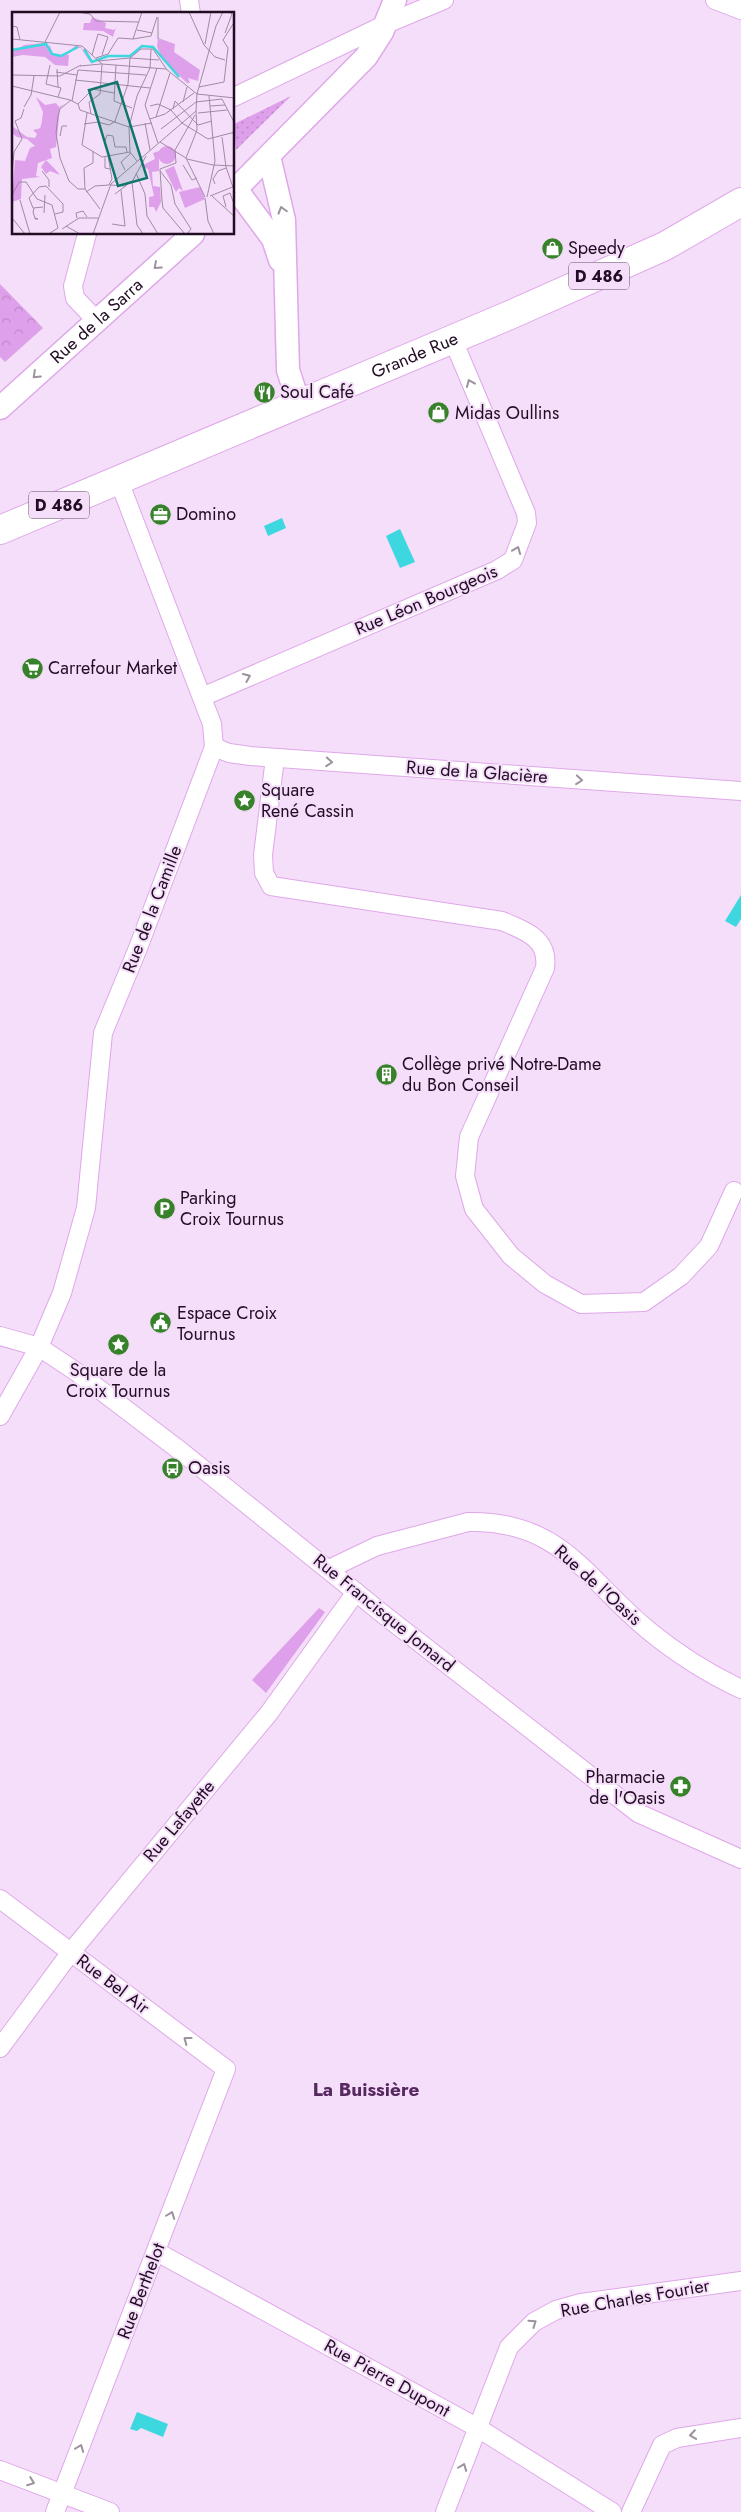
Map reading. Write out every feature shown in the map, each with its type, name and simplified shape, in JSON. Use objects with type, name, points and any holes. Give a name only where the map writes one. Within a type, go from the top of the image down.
[{"type":"main road","name":"Grande Rue","points":[[0,530],[453,340],[665,246],[741,202]]},
{"type":"street","points":[[284,276],[273,239],[235,190],[366,57],[386,24],[395,0]]},
{"type":"street","points":[[235,97],[386,24],[444,0]]},
{"type":"street","points":[[716,0],[741,10]]},
{"type":"street","points":[[268,156],[284,220],[288,370],[299,404]]},
{"type":"street","points":[[87,235],[73,286],[75,298],[96,320]]},
{"type":"street","name":"Rue de la Sarra","points":[[0,408],[192,235]]},
{"type":"street","name":"Rue Léon Bourgeois","points":[[202,698],[497,570],[514,560],[527,523],[526,513],[453,340]]},
{"type":"street","name":"Rue de la Camille","points":[[0,1416],[39,1347],[62,1293],[86,1208],[103,1033],[141,940],[214,747],[212,724],[119,480]]},
{"type":"street","name":"Rue de la Glacière","points":[[214,747],[237,755],[741,791]]},
{"type":"street","points":[[278,758],[263,855],[264,874],[271,886],[502,922],[530,934],[542,945],[547,956],[545,968],[470,1137],[465,1176],[474,1209],[511,1256],[545,1284],[581,1304],[644,1302],[681,1276],[709,1246],[734,1191]]},
{"type":"street","name":"Rue Francisque Jomard","points":[[0,1336],[39,1347],[61,1360],[638,1813],[741,1859]]},
{"type":"street","name":"Rue de l'Oasis","points":[[329,1569],[378,1546],[450,1526],[483,1522],[511,1527],[552,1543],[570,1555],[647,1629],[705,1672],[741,1689]]},
{"type":"street","name":"Rue Lafayette","points":[[0,2048],[71,1952],[268,1713],[356,1592]]},
{"type":"street","name":"Rue Bel Air","points":[[0,1899],[226,2070]]},
{"type":"street","name":"Rue Berthelot","points":[[54,2512],[157,2252],[226,2070]]},
{"type":"street","name":"Rue Pierre Dupont","points":[[157,2252],[478,2428],[612,2512]]},
{"type":"street","name":"Rue Charles Fourier","points":[[445,2512],[509,2348],[534,2322],[556,2310],[581,2303],[741,2281]]},
{"type":"street","points":[[631,2512],[662,2445],[677,2438],[741,2428]]},
{"type":"street","points":[[0,2470],[110,2512]]},
{"type":"green space","points":[[291,96],[236,150],[235,124]]},
{"type":"green space","points":[[0,284],[43,328],[5,362],[0,357]]},
{"type":"green space","points":[[319,1608],[325,1612],[266,1693],[252,1680]]},
{"type":"water","points":[[282,518],[286,528],[268,536],[264,526]]},
{"type":"water","points":[[400,529],[415,562],[400,568],[386,536]]},
{"type":"water","points":[[741,895],[741,919],[736,927],[725,921]]},
{"type":"water","points":[[137,2412],[168,2424],[163,2437],[141,2428],[137,2431],[130,2429]]},
{"type":"place","name":"Speedy","points":[[552,248]]},
{"type":"place","name":"Soul Café","points":[[264,392]]},
{"type":"place","name":"Midas Oullins","points":[[439,413]]},
{"type":"place","name":"Domino","points":[[160,514]]},
{"type":"place","name":"Carrefour Market","points":[[32,668]]},
{"type":"place","name":"Square René Cassin","points":[[245,800]]},
{"type":"place","name":"Collège privé Notre-Dame du Bon Conseil","points":[[386,1074]]},
{"type":"place","name":"Parking Croix Tournus","points":[[164,1208]]},
{"type":"place","name":"Espace Croix Tournus","points":[[161,1323]]},
{"type":"place","name":"Square de la Croix Tournus","points":[[118,1345]]},
{"type":"place","name":"Oasis","points":[[172,1468]]},
{"type":"place","name":"Pharmacie de l'Oasis","points":[[681,1787]]},
{"type":"district","name":"La Buissière","points":[[366,2089]]}]
